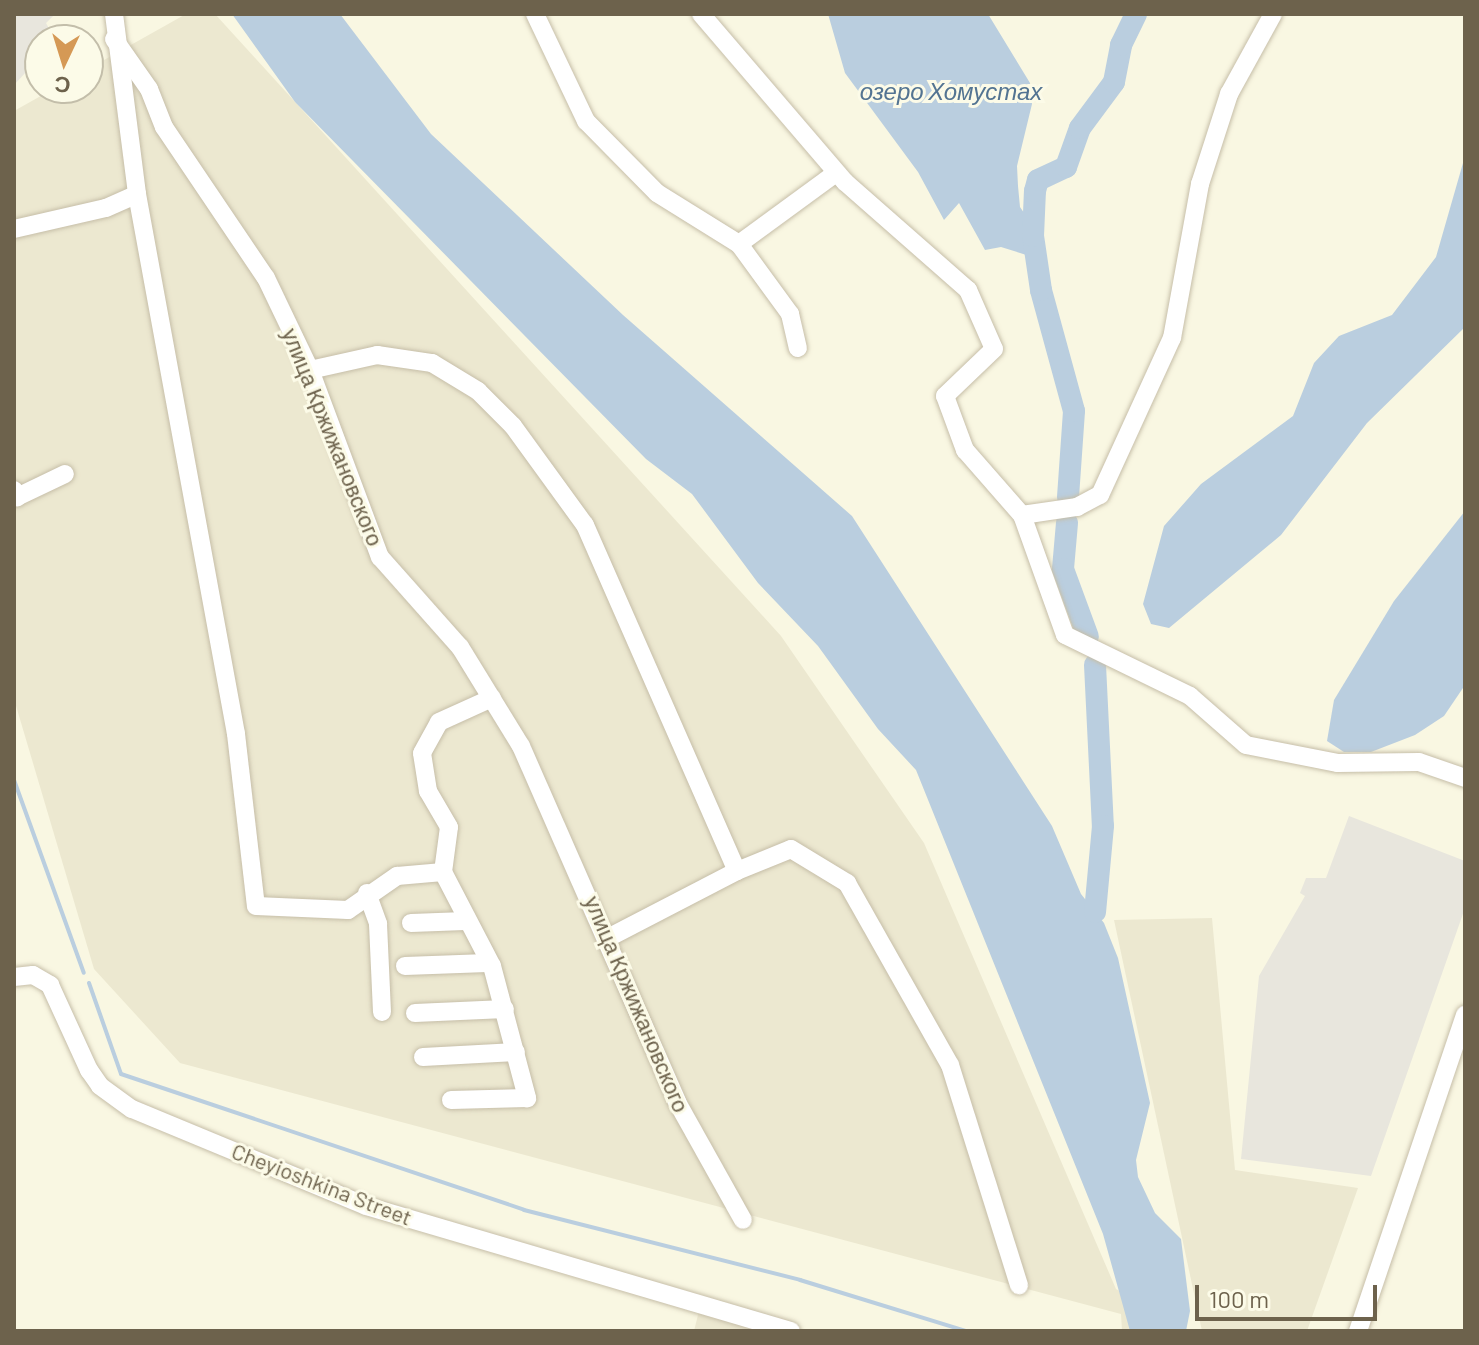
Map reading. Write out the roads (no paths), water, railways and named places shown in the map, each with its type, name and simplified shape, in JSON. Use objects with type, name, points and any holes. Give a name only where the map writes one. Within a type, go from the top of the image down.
[{"type":"street","points":[[114,14],[114,39],[137,194],[236,734],[256,906],[348,910],[367,893],[397,876],[443,872]]},
{"type":"street","points":[[535,14],[586,121],[657,193],[739,244],[790,314],[798,348]]},
{"type":"street","points":[[701,14],[836,173],[968,290],[994,349],[945,396],[965,450],[1022,515],[1065,635],[1190,696],[1246,745],[1338,763],[1419,762],[1465,778]]},
{"type":"street","points":[[1022,515],[1077,507],[1100,495],[1172,338],[1200,184],[1229,94],[1273,14]]},
{"type":"street","name":"улица Кржижановского","points":[[114,39],[149,89],[164,127],[250,247],[310,370],[380,557],[460,647],[521,746],[608,938],[677,1102],[743,1220]]},
{"type":"street","points":[[739,244],[836,173]]},
{"type":"street","points":[[14,229],[106,208],[137,194]]},
{"type":"street","points":[[310,370],[377,355],[432,363],[478,391],[513,426],[585,525],[737,871]]},
{"type":"street","points":[[14,490],[17,497],[65,474]]},
{"type":"street","points":[[451,1100],[527,1098],[505,1009],[487,963],[443,872],[449,827],[428,791],[422,753],[439,722],[492,698]]},
{"type":"street","points":[[608,938],[737,871],[791,849],[847,883],[950,1065],[1019,1285]]},
{"type":"street","points":[[367,893],[378,924],[382,1012]]},
{"type":"street","points":[[411,923],[465,921]]},
{"type":"street","points":[[405,966],[487,963]]},
{"type":"street","name":"Cheyioshkina Street","points":[[14,977],[33,975],[50,985],[94,1078],[132,1109],[366,1206],[791,1331]]},
{"type":"street","points":[[415,1013],[505,1009]]},
{"type":"street","points":[[1358,1331],[1465,1015]]},
{"type":"street","points":[[423,1057],[516,1052]]},
{"type":"water","points":[[232,14],[340,14],[431,134],[623,315],[852,516],[1052,826],[1081,894],[1104,923],[1118,958],[1150,1103],[1136,1160],[1138,1177],[1155,1213],[1181,1239],[1190,1311],[1186,1331],[1130,1331],[1103,1234],[916,770],[878,729],[818,646],[758,583],[692,494],[646,459],[295,102]]},
{"type":"water","name":"озеро Хомустах","points":[[828,14],[988,14],[1030,83],[1032,104],[1017,166],[1020,207],[1041,238],[1036,258],[1001,247],[985,250],[959,203],[944,220],[918,172],[845,73]]},
{"type":"water","points":[[1465,156],[1465,327],[1367,423],[1281,535],[1169,628],[1151,624],[1143,604],[1164,526],[1201,484],[1293,416],[1314,363],[1339,336],[1392,315],[1436,257]]},
{"type":"water","points":[[1465,511],[1465,685],[1444,716],[1415,735],[1371,752],[1344,752],[1327,741],[1334,700],[1394,601]]},
{"type":"waterway","points":[[1068,497],[1074,411],[1041,290],[1033,236],[1035,191],[1038,180],[1066,167],[1080,128],[1114,82],[1121,45],[1136,14]]},
{"type":"waterway","points":[[1067,523],[1063,569],[1088,637]]},
{"type":"waterway","points":[[1095,665],[1103,826],[1095,912]]},
{"type":"waterway","points":[[14,780],[84,973]]},
{"type":"waterway","points":[[89,983],[121,1074],[524,1210],[800,1280],[966,1331]]}]
